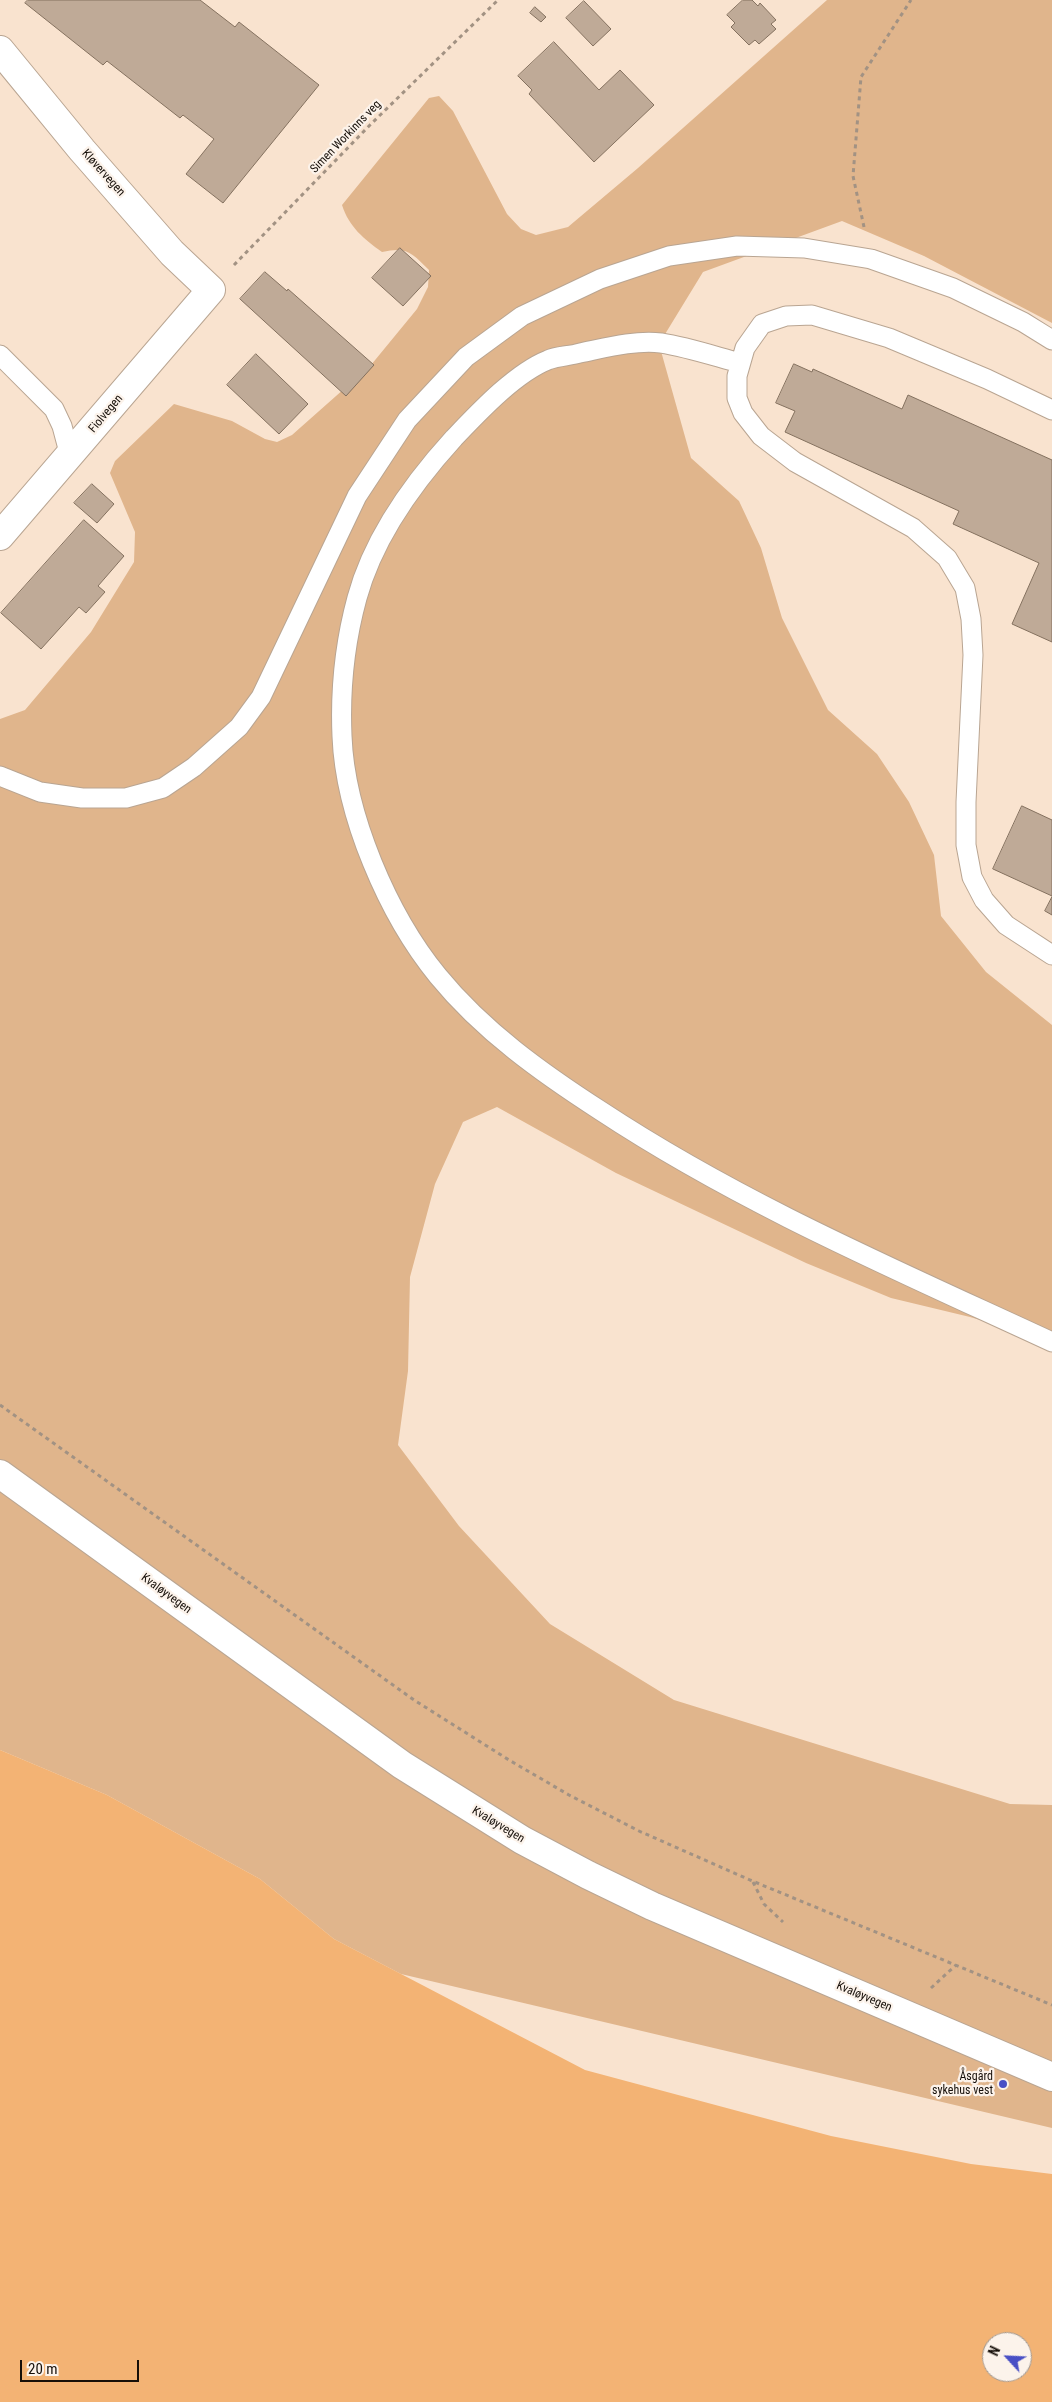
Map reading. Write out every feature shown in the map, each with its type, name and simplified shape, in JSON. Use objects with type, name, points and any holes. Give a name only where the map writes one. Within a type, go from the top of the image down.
[{"type":"street","name":"Kløvervegen","points":[[0,50],[82,150],[172,253],[211,290]]},
{"type":"street","name":"Fiolvegen","points":[[1,534],[211,290]]},
{"type":"street","name":"Kvaløyvegen","points":[[0,1474],[402,1765],[522,1840],[652,1906],[1052,2077]]},
{"type":"lane","points":[[0,776],[40,792],[82,798],[126,798],[163,788],[201,761],[239,727],[261,697],[356,496],[406,420],[466,357],[522,316],[600,279],[669,256],[737,246],[804,248],[871,259],[953,288],[1023,322],[1052,340]]},
{"type":"lane","points":[[1052,410],[987,379],[889,338],[812,315],[786,316],[762,324],[745,348],[737,376],[738,398],[743,413],[761,436],[795,462],[913,528],[947,558],[965,588],[971,619],[973,655],[966,802],[966,845],[972,877],[984,900],[1006,925],[1052,955]]},
{"type":"lane","points":[[740,362],[657,343],[612,346],[548,360],[525,374],[484,407],[444,449],[407,495],[376,549],[358,596],[342,687],[342,739],[352,797],[367,848],[385,890],[417,948],[439,978],[478,1018],[519,1054],[571,1092],[688,1166],[739,1193],[1052,1342]]},
{"type":"lane","points":[[0,355],[54,409],[62,426],[70,456]]},
{"type":"path","name":"Simen Workinns veg","points":[[211,290],[370,125],[498,0]]},
{"type":"path","points":[[871,259],[853,176],[862,77],[911,0]]},
{"type":"path","points":[[0,1405],[399,1690],[509,1760],[639,1831],[753,1881],[1052,2005]]},
{"type":"path","points":[[753,1881],[764,1904],[788,1926]]},
{"type":"path","points":[[931,1989],[956,1965]]},
{"type":"shaded area","points":[[827,0],[1052,0],[1052,323],[924,256],[842,221],[703,272],[659,344],[691,458],[739,501],[761,548],[782,618],[828,710],[877,754],[909,802],[934,855],[941,916],[986,972],[1052,1025],[1052,1341],[970,1317],[891,1298],[806,1263],[616,1173],[497,1107],[463,1122],[435,1184],[410,1277],[408,1371],[398,1445],[459,1526],[550,1624],[674,1700],[1010,1804],[1052,1805],[1052,2128],[401,1974],[334,1939],[260,1879],[107,1795],[0,1750],[0,719],[25,710],[91,632],[134,562],[135,532],[110,473],[115,461],[174,404],[232,421],[265,439],[277,442],[292,435],[371,365],[417,309],[428,287],[429,270],[408,252],[391,250],[382,252],[375,247],[353,226],[342,205],[429,98],[439,96],[453,111],[507,214],[521,229],[536,235],[568,227],[638,168]]},
{"type":"shaded area","points":[[0,1750],[107,1795],[260,1879],[334,1939],[585,2070],[831,2136],[971,2164],[1052,2174],[1052,2402],[0,2402]]},
{"type":"building","points":[[28,0],[200,0],[235,27],[239,22],[319,85],[223,203],[186,174],[214,139],[183,115],[180,118],[107,61],[103,65],[25,3]]},
{"type":"building","points":[[743,0],[752,0],[758,6],[760,3],[776,20],[771,24],[776,29],[759,44],[755,40],[749,45],[731,27],[735,23],[727,15]]},
{"type":"building","points":[[584,1],[611,29],[593,46],[566,18]]},
{"type":"building","points":[[535,7],[546,17],[541,22],[530,13]]},
{"type":"building","points":[[554,42],[599,90],[620,70],[654,105],[594,162],[529,94],[532,90],[518,76]]},
{"type":"building","points":[[400,248],[431,276],[403,306],[372,278]]},
{"type":"building","points":[[265,272],[287,291],[288,289],[374,365],[346,396],[240,299]]},
{"type":"building","points":[[256,354],[308,404],[279,434],[227,385]]},
{"type":"building","points":[[794,364],[812,372],[813,369],[902,409],[908,395],[1052,460],[1052,642],[1012,624],[1039,563],[953,524],[959,511],[785,432],[795,411],[776,403]]},
{"type":"building","points":[[92,484],[114,504],[97,523],[74,503]]},
{"type":"building","points":[[84,520],[124,556],[98,586],[105,592],[86,613],[79,607],[41,649],[1,613]]},
{"type":"building","points":[[1022,806],[1052,820],[1052,896],[993,869]]},
{"type":"building","points":[[1052,897],[1052,915],[1045,911]]},
{"type":"place","name":"Åsgård sykehus vest","points":[[1003,2084]]}]
